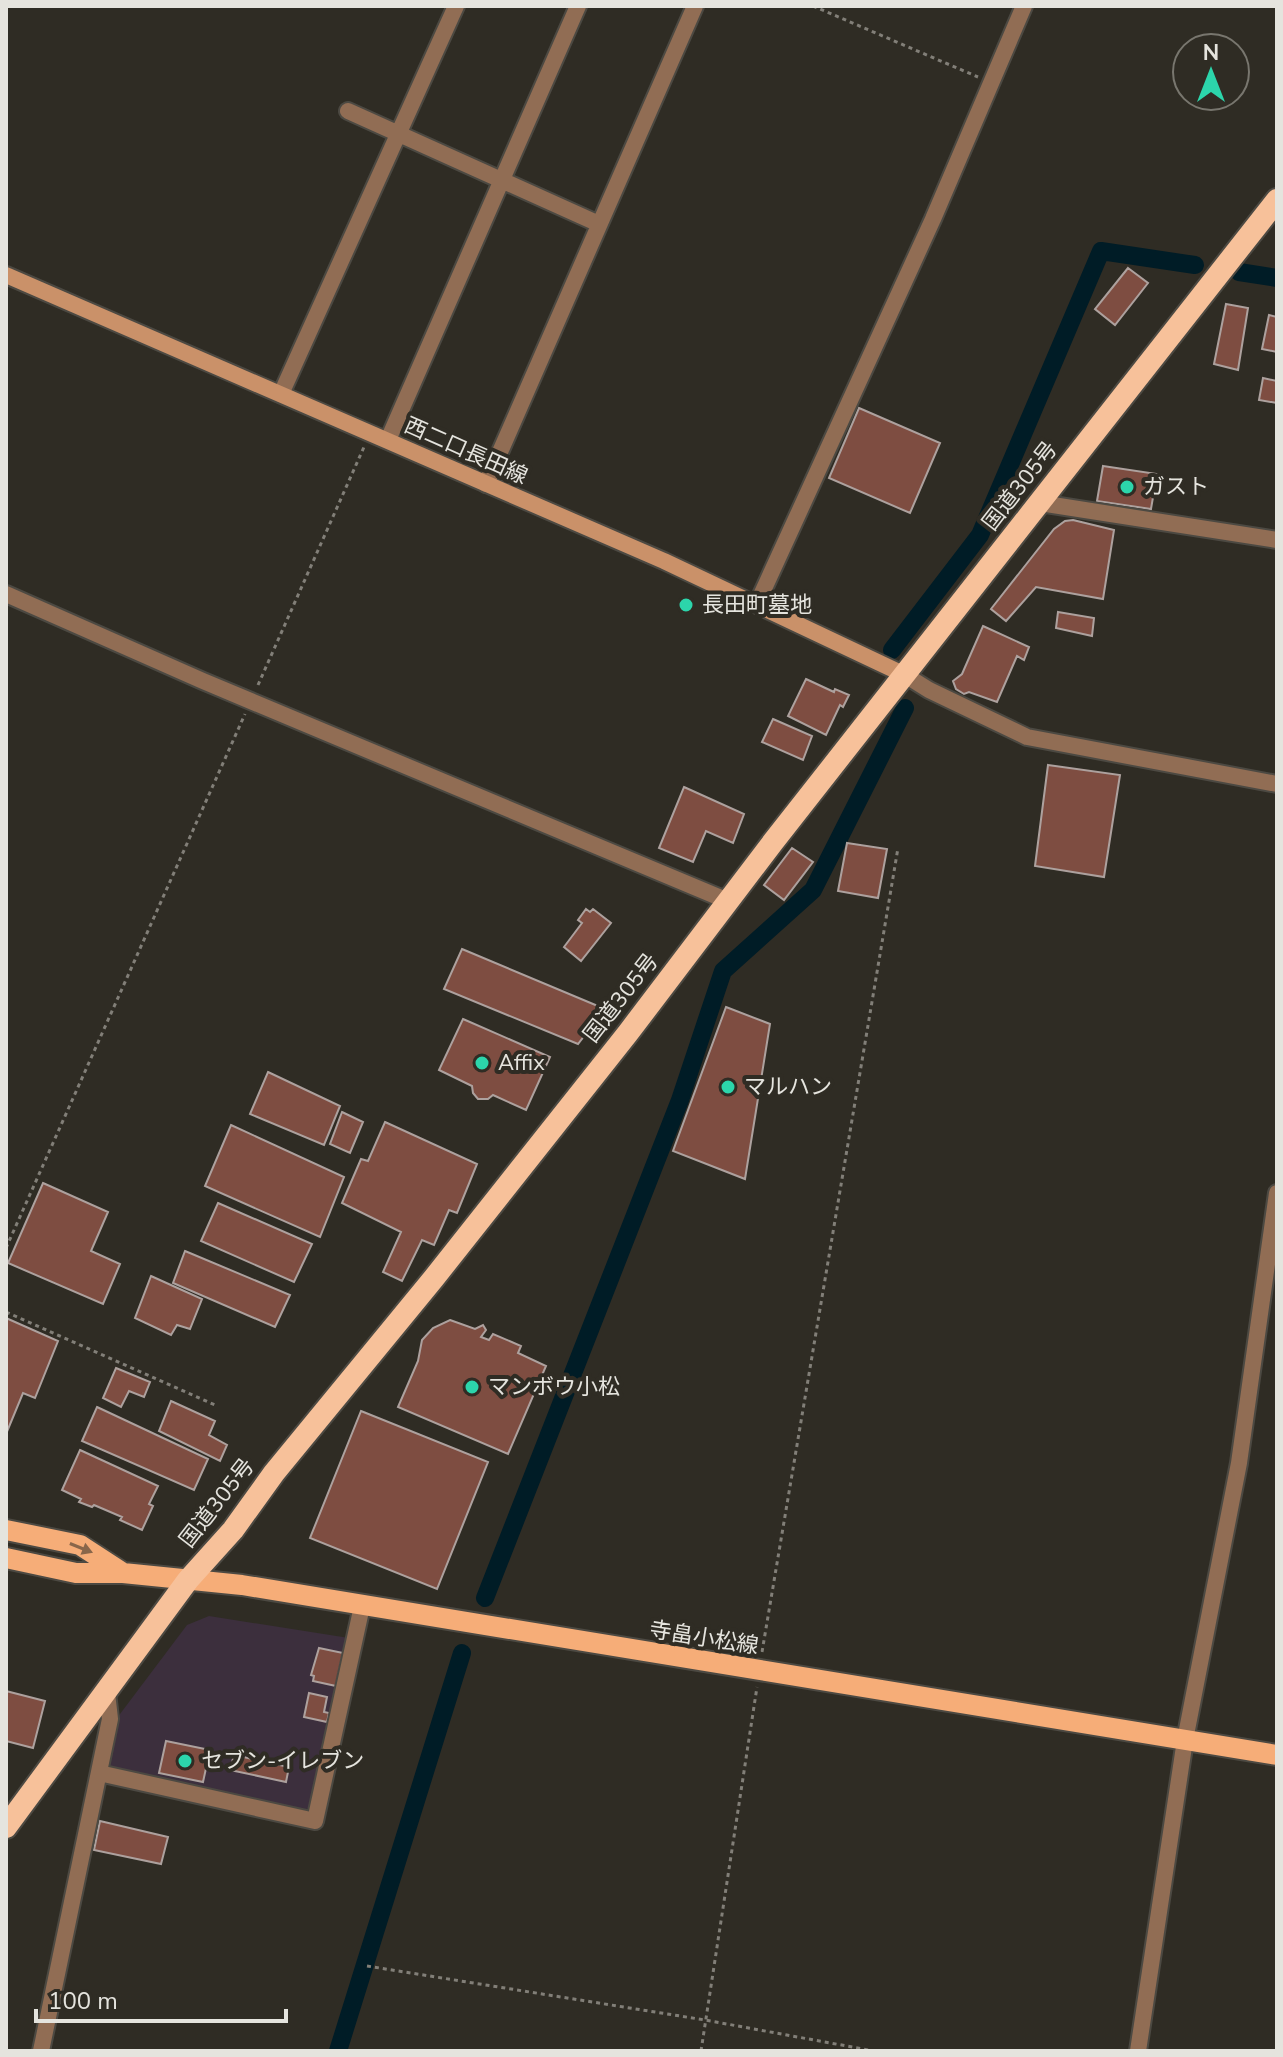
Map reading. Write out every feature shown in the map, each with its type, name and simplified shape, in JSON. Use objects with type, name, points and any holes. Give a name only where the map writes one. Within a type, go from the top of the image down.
[{"type":"highway","name":"国道305号","points":[[6,1827],[188,1580],[233,1530],[274,1473],[444,1266],[1277,200]]},
{"type":"main road","name":"西二口長田線","points":[[6,275],[757,604],[905,675]]},
{"type":"main road","name":"寺畠小松線","points":[[6,1530],[80,1545],[123,1573]]},
{"type":"main road","name":"寺畠小松線","points":[[6,1558],[76,1573],[123,1573],[242,1585],[1277,1755]]},
{"type":"street","points":[[281,394],[401,134],[456,6]]},
{"type":"street","points":[[388,440],[578,6]]},
{"type":"street","points":[[486,484],[695,6]]},
{"type":"street","points":[[757,604],[926,234],[1024,6]]},
{"type":"street","points":[[348,111],[599,224]]},
{"type":"street","points":[[1040,503],[1277,540]]},
{"type":"street","points":[[6,594],[728,901]]},
{"type":"street","points":[[905,675],[929,690],[1027,737],[1277,784]]},
{"type":"street","points":[[1138,2051],[1185,1740],[1239,1463],[1277,1193]]},
{"type":"street","points":[[99,1773],[315,1821],[362,1606]]},
{"type":"street","points":[[41,2051],[110,1719],[107,1693]]},
{"type":"path","points":[[813,6],[991,83]]},
{"type":"path","points":[[6,1248],[370,432]]},
{"type":"path","points":[[762,1648],[898,848]]},
{"type":"path","points":[[6,1312],[215,1405]]},
{"type":"path","points":[[701,2051],[759,1671]]},
{"type":"path","points":[[367,1966],[705,2020],[874,2051]]},
{"type":"shaded area","points":[[209,1616],[349,1638],[311,1806],[301,1813],[107,1770],[117,1718],[187,1625]]},
{"type":"building","points":[[1128,268],[1148,283],[1115,325],[1095,309]]},
{"type":"building","points":[[1226,304],[1248,308],[1238,370],[1214,364]]},
{"type":"building","points":[[1269,315],[1277,317],[1277,352],[1262,349]]},
{"type":"building","points":[[1263,378],[1277,381],[1277,403],[1259,400]]},
{"type":"building","points":[[859,408],[940,443],[910,513],[829,478]]},
{"type":"building","name":"ガスト","points":[[1103,466],[1157,474],[1151,509],[1097,501]]},
{"type":"building","points":[[1073,520],[1114,530],[1103,599],[1036,587],[1006,621],[991,609],[1054,529],[1065,521]]},
{"type":"building","points":[[1058,612],[1094,618],[1092,636],[1056,628]]},
{"type":"building","points":[[983,626],[1029,647],[1024,660],[1017,656],[997,702],[969,692],[964,694],[956,689],[953,681],[962,674]]},
{"type":"building","points":[[806,679],[834,692],[835,689],[849,695],[843,707],[840,705],[826,735],[788,716]]},
{"type":"building","points":[[773,719],[812,736],[803,760],[762,742]]},
{"type":"building","points":[[1048,765],[1120,775],[1104,877],[1035,866]]},
{"type":"building","points":[[684,787],[744,814],[733,843],[706,831],[693,862],[659,848]]},
{"type":"building","points":[[847,843],[887,849],[878,898],[838,891]]},
{"type":"building","points":[[792,848],[813,862],[784,900],[764,885]]},
{"type":"building","points":[[586,909],[590,912],[593,909],[611,923],[581,961],[564,947],[582,923],[578,920]]},
{"type":"building","points":[[462,949],[605,1009],[578,1044],[444,989]]},
{"type":"building","name":"マルハン","points":[[726,1007],[770,1024],[745,1179],[673,1151]]},
{"type":"building","points":[[463,1019],[550,1057],[526,1110],[493,1095],[488,1099],[478,1099],[472,1086],[439,1070]]},
{"type":"building","points":[[268,1072],[340,1106],[324,1145],[250,1114]]},
{"type":"building","points":[[342,1112],[363,1122],[350,1153],[330,1144]]},
{"type":"building","points":[[385,1122],[477,1164],[457,1213],[449,1210],[434,1245],[422,1240],[402,1281],[383,1272],[401,1232],[342,1203],[361,1159],[368,1161]]},
{"type":"building","points":[[231,1125],[344,1177],[320,1237],[205,1186]]},
{"type":"building","points":[[43,1183],[108,1212],[91,1251],[120,1264],[103,1304],[8,1263]]},
{"type":"building","points":[[218,1203],[312,1244],[294,1282],[201,1241]]},
{"type":"building","points":[[185,1251],[290,1295],[275,1327],[173,1283]]},
{"type":"building","points":[[151,1276],[202,1299],[190,1329],[177,1325],[171,1335],[135,1318]]},
{"type":"building","points":[[6,1318],[58,1341],[35,1398],[23,1393],[6,1434]]},
{"type":"building","name":"マンボウ小松","points":[[450,1320],[475,1329],[483,1325],[486,1330],[481,1337],[489,1340],[493,1334],[521,1346],[518,1353],[546,1366],[508,1454],[398,1407],[418,1361],[422,1340],[433,1328]]},
{"type":"building","points":[[116,1368],[150,1382],[144,1397],[129,1391],[121,1407],[103,1398]]},
{"type":"building","points":[[171,1401],[215,1421],[209,1435],[227,1445],[220,1461],[159,1431]]},
{"type":"building","points":[[97,1407],[208,1459],[194,1490],[82,1441]]},
{"type":"building","points":[[361,1411],[488,1462],[437,1589],[310,1538]]},
{"type":"building","points":[[80,1450],[158,1486],[142,1530],[120,1520],[122,1517],[79,1502],[81,1499],[62,1490]]},
{"type":"building","points":[[319,1648],[343,1653],[336,1686],[313,1681],[314,1676],[311,1675]]},
{"type":"building","points":[[6,1691],[45,1701],[33,1748],[6,1741]]},
{"type":"building","points":[[309,1693],[327,1697],[324,1712],[329,1713],[327,1722],[304,1717]]},
{"type":"building","name":"セブン-イレブン","points":[[166,1741],[210,1750],[203,1782],[159,1773]]},
{"type":"building","points":[[234,1755],[289,1767],[286,1782],[230,1770]]},
{"type":"building","points":[[100,1821],[168,1837],[161,1864],[94,1850]]},
{"type":"waterway","points":[[892,650],[980,535],[1101,251],[1195,265]]},
{"type":"waterway","points":[[1239,272],[1277,278]]},
{"type":"waterway","points":[[485,1598],[680,1100],[723,971],[813,890],[905,708]]},
{"type":"waterway","points":[[338,2051],[462,1653]]},
{"type":"place","name":"ガスト","points":[[1127,487]]},
{"type":"place","name":"長田町墓地","points":[[686,605]]},
{"type":"place","name":"Affix","points":[[482,1063]]},
{"type":"place","name":"マルハン","points":[[728,1087]]},
{"type":"place","name":"マンボウ小松","points":[[472,1387]]},
{"type":"place","name":"セブン-イレブン","points":[[185,1761]]}]
